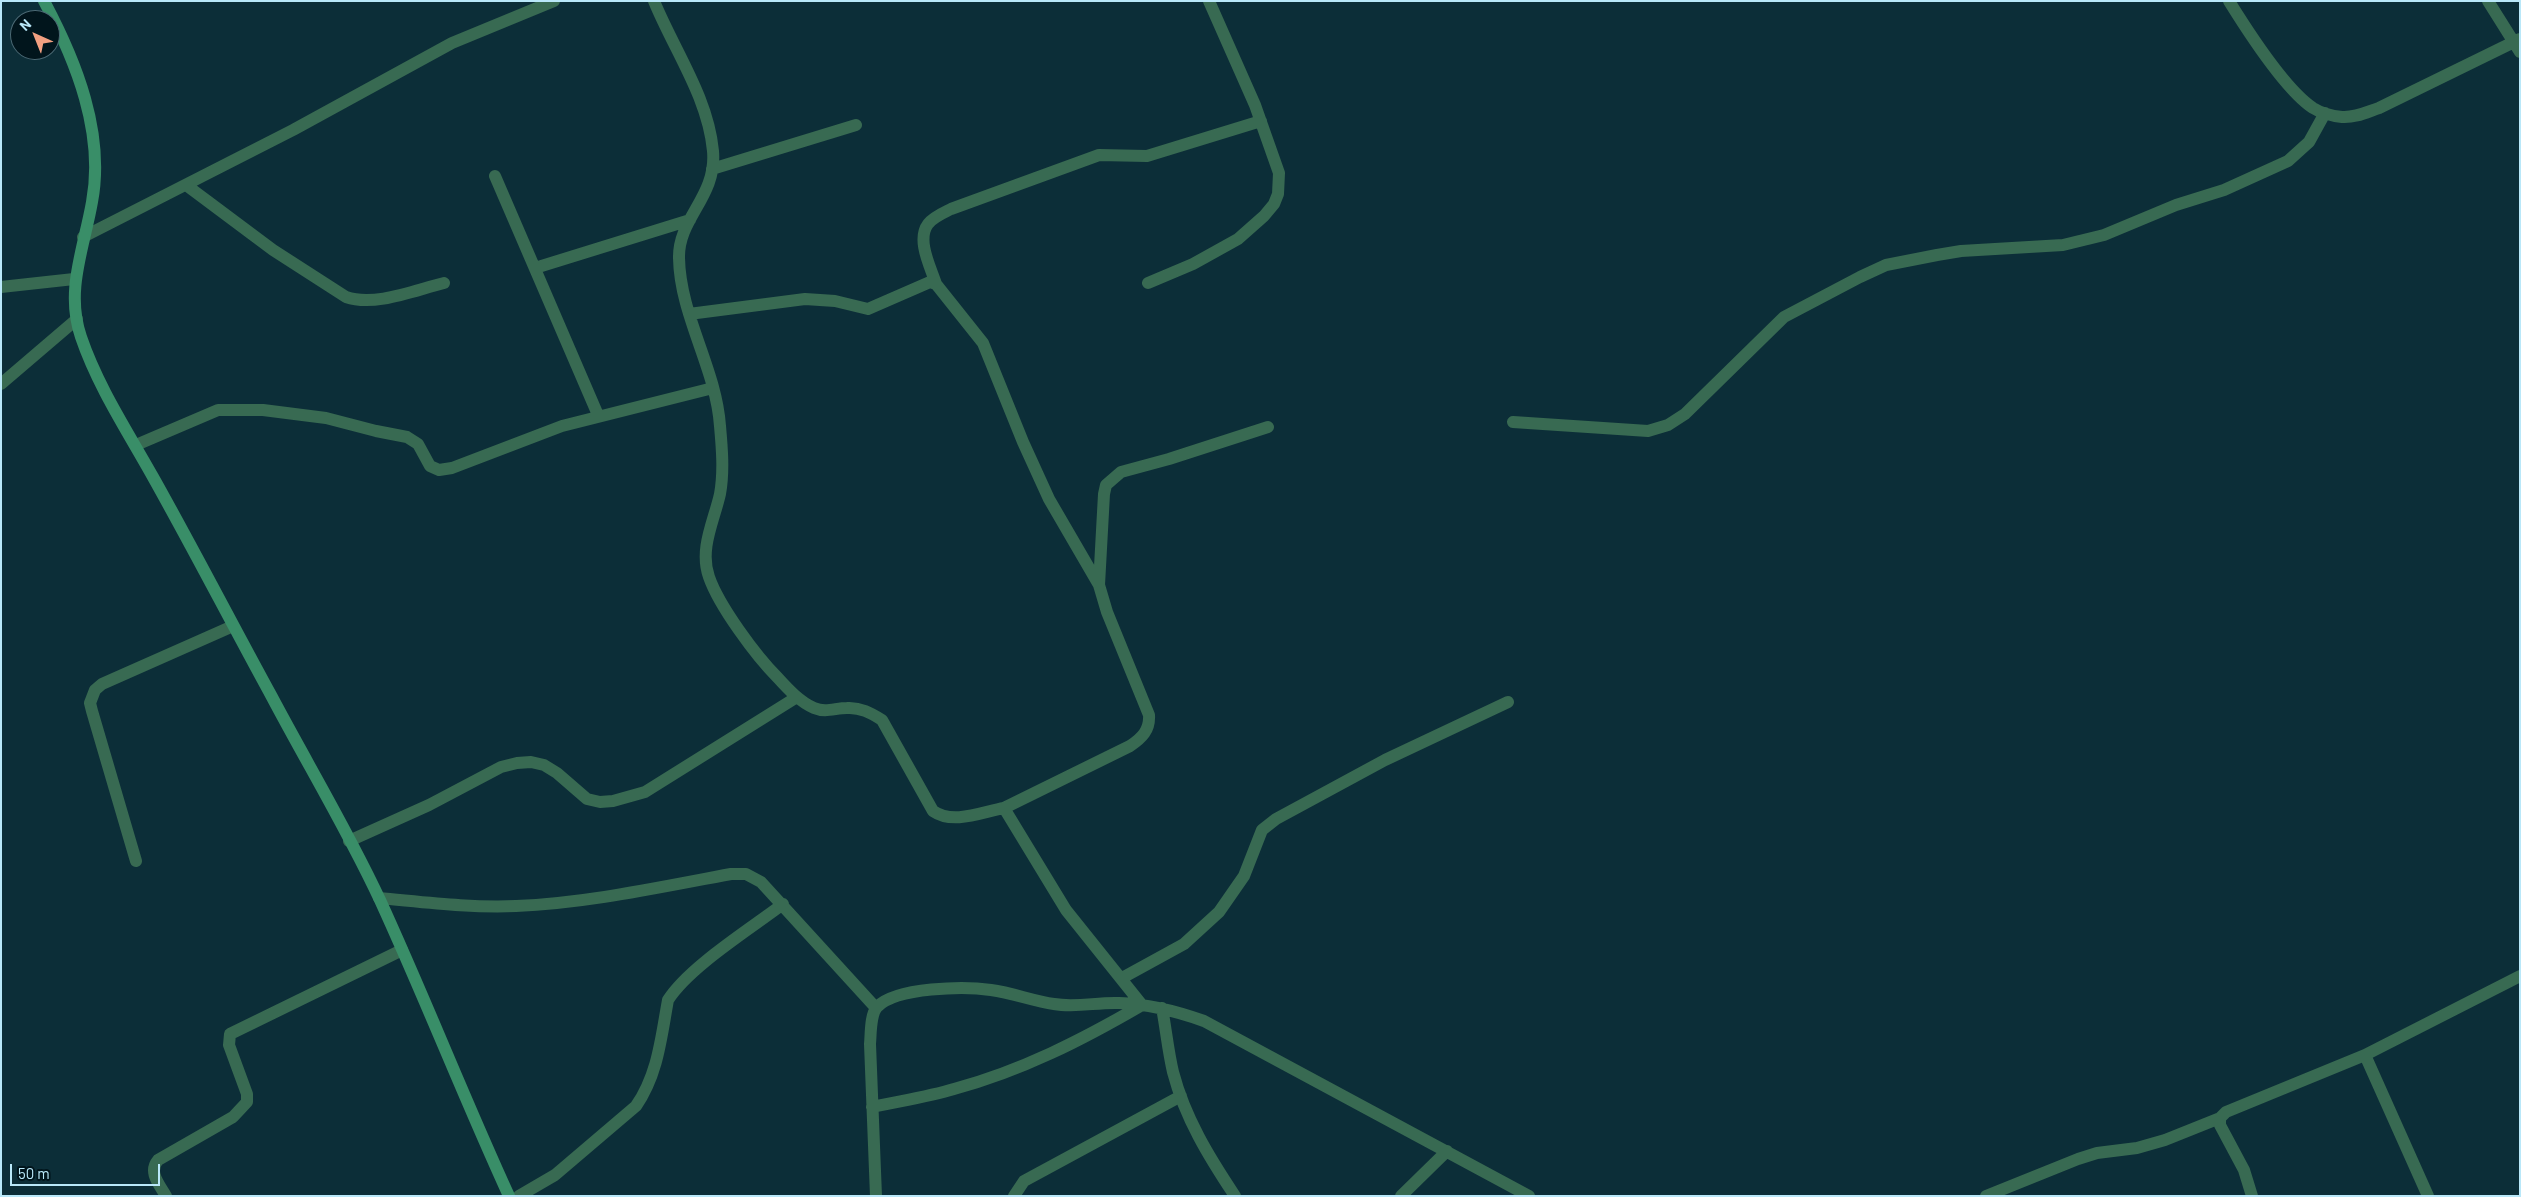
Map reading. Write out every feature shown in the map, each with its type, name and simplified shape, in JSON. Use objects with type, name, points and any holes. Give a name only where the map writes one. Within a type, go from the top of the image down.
[{"type":"street","points":[[44,1],[62,34],[75,68],[88,111],[94,153],[93,199],[74,279],[80,334],[95,372],[234,626],[379,898],[509,1196]]},
{"type":"street","points":[[83,237],[293,130],[452,43],[554,1]]},
{"type":"street","points":[[654,1],[703,108],[713,152],[712,169],[707,191],[681,239],[678,257],[690,314],[718,409],[722,476],[706,547],[709,577],[725,608],[765,664],[797,697],[814,708],[830,711],[846,708],[857,709],[871,712],[882,720],[922,794],[933,811],[941,817],[951,818],[1004,808],[1130,746],[1141,738],[1146,731],[1149,715],[1107,612],[1099,585],[1049,499],[1023,442],[983,343],[936,284],[923,243],[926,225],[951,209],[1099,155],[1147,156],[1261,122]]},
{"type":"street","points":[[1148,282],[1193,264],[1238,239],[1274,204],[1278,194],[1279,173],[1261,122],[1209,1]]},
{"type":"street","points":[[2229,1],[2260,48],[2297,93],[2312,107],[2325,113],[2343,117],[2357,116],[2518,44],[2488,1]]},
{"type":"street","points":[[1513,422],[1648,431],[1668,425],[1685,414],[1784,317],[1868,273],[1886,265],[1961,250],[2063,245],[2104,235],[2176,205],[2224,190],[2288,161],[2309,142],[2325,113]]},
{"type":"street","points":[[712,169],[856,125]]},
{"type":"street","points":[[495,176],[598,415]]},
{"type":"street","points":[[186,185],[273,250],[346,297],[358,301],[390,296],[444,283]]},
{"type":"street","points":[[535,268],[690,220]]},
{"type":"street","points":[[1,287],[74,279]]},
{"type":"street","points":[[690,314],[805,299],[835,301],[868,309],[923,284],[930,282],[936,284]]},
{"type":"street","points":[[1,384],[77,320]]},
{"type":"street","points":[[136,445],[197,417],[218,410],[263,410],[326,418],[376,432],[407,437],[418,444],[430,466],[440,470],[452,468],[562,426],[598,415],[713,388]]},
{"type":"street","points":[[1099,585],[1104,494],[1106,485],[1114,477],[1121,472],[1169,459],[1268,427]]},
{"type":"street","points":[[136,861],[92,711],[90,702],[95,690],[115,677],[234,626]]},
{"type":"street","points":[[348,841],[429,805],[501,767],[517,763],[531,762],[544,765],[557,773],[588,799],[600,802],[613,801],[645,792],[797,697]]},
{"type":"street","points":[[1122,978],[1184,944],[1218,912],[1244,876],[1254,857],[1262,830],[1276,819],[1385,760],[1508,702]]},
{"type":"street","points":[[1004,808],[1066,910],[1142,1005]]},
{"type":"street","points":[[379,898],[450,904],[516,906],[608,896],[746,874],[761,882],[783,904],[876,1008]]},
{"type":"street","points":[[519,1196],[570,1164],[636,1106],[644,1094],[657,1063],[668,1000],[673,992],[689,975],[783,904]]},
{"type":"street","points":[[166,1196],[153,1173],[153,1166],[158,1160],[233,1117],[247,1102],[247,1094],[230,1045],[230,1034],[402,950]]},
{"type":"street","points":[[1986,1196],[2078,1158],[2165,1140],[2220,1118],[2234,1108],[2365,1055],[2520,976]]},
{"type":"street","points":[[876,1196],[870,1044],[872,1020],[876,1008],[892,998],[914,992],[959,988],[989,989],[1053,1004],[1117,1003],[1142,1005],[1162,1008],[1204,1022],[1529,1196]]},
{"type":"street","points":[[872,1107],[954,1090],[1011,1070],[1066,1048],[1142,1005]]},
{"type":"street","points":[[1162,1008],[1170,1059],[1181,1096],[1201,1144],[1234,1196]]},
{"type":"street","points":[[2365,1055],[2428,1196]]},
{"type":"street","points":[[1014,1196],[1024,1182],[1181,1096]]},
{"type":"street","points":[[2220,1118],[2223,1132],[2244,1170],[2252,1196]]},
{"type":"street","points":[[1401,1196],[1447,1151]]}]
